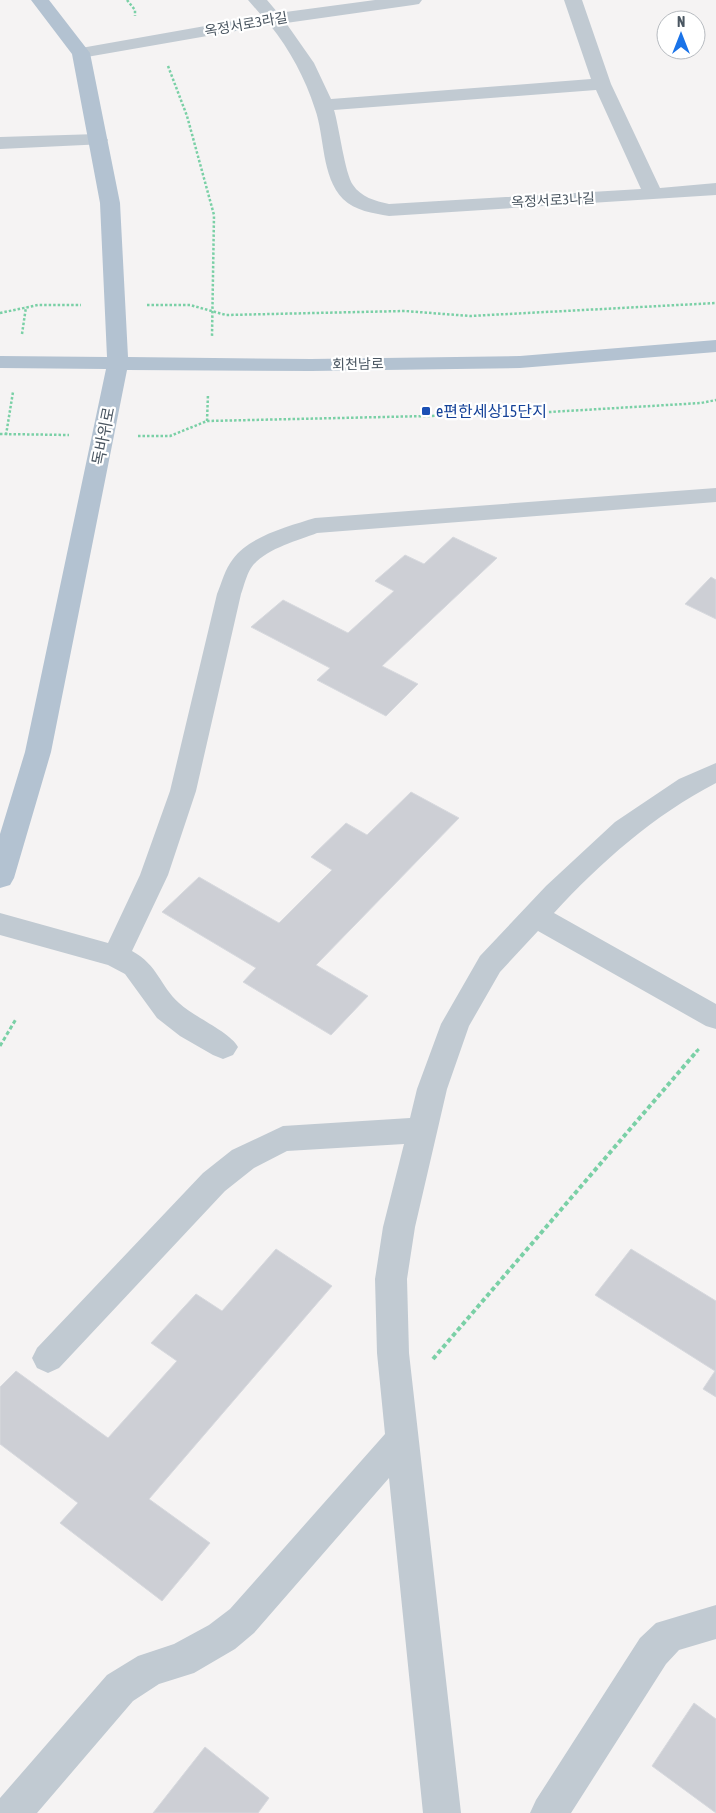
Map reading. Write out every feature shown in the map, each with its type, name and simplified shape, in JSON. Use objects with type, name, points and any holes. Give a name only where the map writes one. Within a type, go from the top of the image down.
[{"type":"main road","name":"독바위로","points":[[0,878],[38,752],[118,362],[110,203],[81,53],[40,0]]},
{"type":"main road","name":"회천남로","points":[[0,362],[311,365],[520,362],[716,346]]},
{"type":"street","points":[[257,0],[275,19],[308,68],[323,105],[602,84]]},
{"type":"street","name":"옥정서로3라길","points":[[81,53],[275,19],[412,0]]},
{"type":"street","points":[[573,0],[602,84],[653,194]]},
{"type":"street","name":"옥정서로3나길","points":[[323,105],[341,182],[347,193],[356,200],[370,206],[389,210],[653,194],[716,188]]},
{"type":"street","points":[[0,143],[98,140]]},
{"type":"street","points":[[116,956],[154,875],[183,791],[229,594],[242,564],[262,548],[286,536],[315,526],[716,495]]},
{"type":"street","points":[[442,1813],[393,1353],[391,1279],[399,1227],[432,1089],[455,1024],[490,964],[535,916],[624,828],[688,786],[716,772]]},
{"type":"street","points":[[535,916],[716,1018]]},
{"type":"street","points":[[0,924],[116,956],[134,966],[167,1010],[177,1019],[223,1047]]},
{"type":"street","points":[[48,1358],[214,1182],[243,1159],[283,1139],[422,1130]]},
{"type":"street","points":[[12,1813],[120,1688],[151,1669],[181,1660],[222,1637],[242,1621],[402,1439]]},
{"type":"street","points":[[549,1813],[653,1651],[669,1634],[716,1622]]},
{"type":"path","points":[[163,62],[168,65],[187,116],[214,214],[214,312]]},
{"type":"path","points":[[190,305],[226,315],[406,311],[470,316],[716,303]]},
{"type":"path","points":[[0,313],[38,305]]},
{"type":"path","points":[[170,436],[207,421],[516,414],[701,403],[716,400]]},
{"type":"path","points":[[0,434],[6,435]]},
{"type":"path","points":[[0,1046],[16,1019]]},
{"type":"path","points":[[398,1400],[703,1044]]},
{"type":"building","points":[[453,537],[497,558],[382,666],[418,684],[386,716],[317,680],[330,668],[251,627],[283,600],[348,633],[394,591],[375,581],[405,555],[424,564]]},
{"type":"building","points":[[711,577],[716,580],[716,619],[685,604]]},
{"type":"building","points":[[411,792],[459,818],[316,965],[368,996],[331,1035],[243,982],[256,968],[162,912],[199,877],[279,923],[332,870],[311,857],[346,823],[367,835]]},
{"type":"building","points":[[276,1249],[332,1286],[149,1499],[210,1543],[162,1601],[60,1523],[78,1503],[0,1444],[0,1387],[16,1371],[108,1438],[177,1361],[151,1343],[196,1294],[222,1311]]},
{"type":"building","points":[[631,1249],[716,1301],[716,1397],[703,1389],[715,1371],[595,1295]]},
{"type":"building","points":[[694,1703],[716,1719],[716,1813],[652,1766]]},
{"type":"building","points":[[205,1747],[269,1798],[258,1813],[153,1813]]},
{"type":"place","name":"e편한세상15단지","points":[[426,411]]}]
